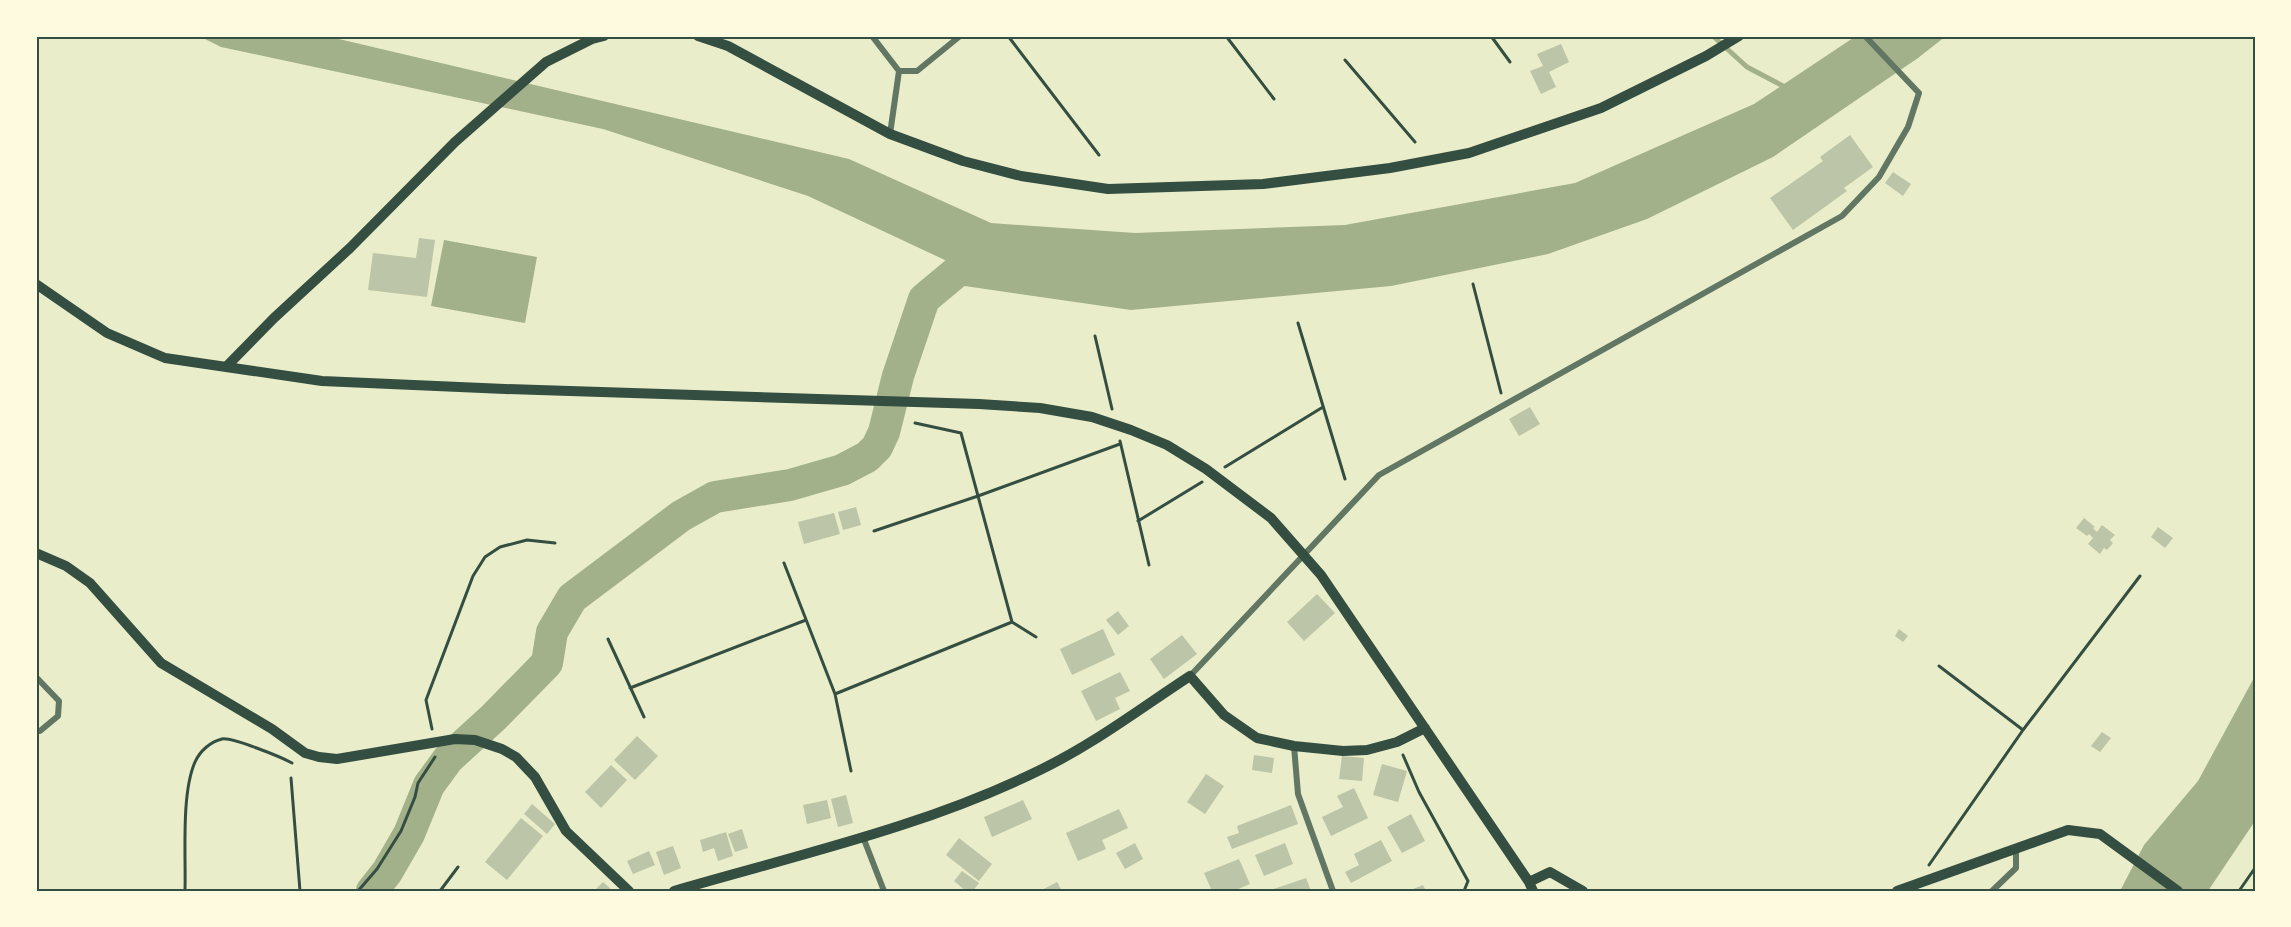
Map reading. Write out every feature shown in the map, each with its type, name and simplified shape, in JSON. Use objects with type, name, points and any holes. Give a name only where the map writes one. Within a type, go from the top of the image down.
[{"type":"main road","points":[[226,367],[455,142],[546,62],[592,39],[604,36]]},
{"type":"main road","points":[[698,36],[728,46],[890,134],[963,161],[1021,176],[1108,189],[1263,184],[1390,168],[1469,153],[1601,108],[1706,56],[1738,36]]},
{"type":"main road","points":[[36,300],[39,287],[107,333],[165,357],[322,381],[505,389],[919,401],[1040,408],[1092,417],[1131,430],[1167,445],[1206,469],[1271,518],[1304,554],[1327,584],[1531,886],[1550,872],[1582,891]]},
{"type":"main road","points":[[36,553],[66,566],[90,583],[161,663],[220,700],[264,723],[305,753],[319,758],[336,759],[454,739],[486,743],[502,749],[526,767],[535,777],[566,831],[629,891]]},
{"type":"main road","points":[[674,891],[956,808],[1041,770],[1112,730],[1190,676],[1224,715],[1257,738],[1294,746],[1343,751],[1367,750],[1397,742],[1425,728]]},
{"type":"main road","points":[[1897,891],[2068,830],[2100,834],[2178,891]]},
{"type":"street","points":[[872,36],[899,71],[890,134]]},
{"type":"street","points":[[899,71],[917,71],[960,36]]},
{"type":"street","points":[[1190,676],[1379,475],[1504,403],[1842,216],[1879,177],[1908,127],[1918,93],[1865,36]]},
{"type":"street","points":[[36,677],[59,701],[58,716],[40,731],[36,731]]},
{"type":"street","points":[[1294,746],[1298,794],[1333,891]]},
{"type":"street","points":[[862,837],[884,891]]},
{"type":"street","points":[[1992,891],[2016,868],[2016,850]]},
{"type":"path","points":[[1008,36],[1098,155]]},
{"type":"path","points":[[1226,36],[1274,99]]},
{"type":"path","points":[[1491,36],[1510,62]]},
{"type":"path","points":[[1345,60],[1415,142]]},
{"type":"path","points":[[1473,284],[1504,403]]},
{"type":"path","points":[[1298,323],[1345,480]]},
{"type":"path","points":[[1095,336],[1113,411]]},
{"type":"path","points":[[1216,473],[1323,407]]},
{"type":"path","points":[[915,423],[961,433],[1012,622],[1036,637]]},
{"type":"path","points":[[1118,433],[1149,565]]},
{"type":"path","points":[[874,531],[1120,444]]},
{"type":"path","points":[[1138,521],[1206,479]]},
{"type":"path","points":[[433,735],[426,700],[473,576],[485,557],[500,547],[526,540],[555,543]]},
{"type":"path","points":[[784,563],[835,694],[851,771]]},
{"type":"path","points":[[1915,885],[2023,730],[2140,576]]},
{"type":"path","points":[[630,687],[806,620]]},
{"type":"path","points":[[835,694],[1012,622]]},
{"type":"path","points":[[608,639],[644,717]]},
{"type":"path","points":[[1939,666],[2023,730]]},
{"type":"path","points":[[185,891],[187,792],[195,762],[204,748],[223,739],[237,741],[295,764]]},
{"type":"path","points":[[1397,742],[1419,792],[1468,881],[1464,891]]},
{"type":"path","points":[[358,891],[377,868],[401,831],[415,797],[418,783],[434,760],[438,749]]},
{"type":"path","points":[[291,778],[300,891]]},
{"type":"path","points":[[440,891],[458,867]]},
{"type":"path","points":[[2239,891],[2255,868]]},
{"type":"shaded area","points":[[199,36],[326,36],[849,159],[991,223],[1135,233],[1345,225],[1575,183],[1754,104],[1856,36],[1946,36],[1918,58],[1773,157],[1647,219],[1548,254],[1391,286],[1131,310],[944,283],[947,261],[808,196],[603,129],[221,47]]},
{"type":"shaded area","points":[[444,240],[537,257],[525,323],[431,306]]},
{"type":"shaded area","points":[[2255,676],[2255,821],[2208,891],[2120,891],[2144,845],[2198,781]]},
{"type":"building","points":[[1561,44],[1569,62],[1549,72],[1556,87],[1541,94],[1530,71],[1543,66],[1537,54]]},
{"type":"building","points":[[1850,135],[1873,167],[1844,188],[1847,191],[1793,230],[1770,198],[1823,161],[1820,157]]},
{"type":"building","points":[[1893,172],[1911,184],[1903,196],[1885,183]]},
{"type":"building","points":[[419,238],[435,240],[427,297],[368,290],[373,253],[416,258]]},
{"type":"building","points":[[1530,407],[1540,424],[1519,436],[1509,419]]},
{"type":"building","points":[[856,507],[861,525],[843,530],[838,512]]},
{"type":"building","points":[[834,513],[840,534],[804,544],[798,522]]},
{"type":"building","points":[[2084,518],[2095,527],[2093,528],[2097,532],[2102,525],[2115,535],[2110,540],[2113,543],[2107,550],[2104,548],[2100,554],[2088,544],[2093,538],[2076,528]]},
{"type":"building","points":[[2158,527],[2173,538],[2165,548],[2151,537]]},
{"type":"building","points":[[1317,594],[1335,613],[1304,641],[1287,622]]},
{"type":"building","points":[[1118,611],[1129,626],[1118,635],[1106,620]]},
{"type":"building","points":[[1103,629],[1115,655],[1072,675],[1060,649]]},
{"type":"building","points":[[1899,629],[1908,636],[1903,642],[1895,636]]},
{"type":"building","points":[[1182,635],[1197,654],[1164,679],[1150,659]]},
{"type":"building","points":[[1120,672],[1130,691],[1115,698],[1120,709],[1096,721],[1081,691]]},
{"type":"building","points":[[2102,732],[2111,738],[2100,752],[2091,746]]},
{"type":"building","points":[[637,736],[658,756],[635,780],[614,760]]},
{"type":"building","points":[[1254,755],[1274,758],[1272,773],[1252,770]]},
{"type":"building","points":[[1342,756],[1364,758],[1362,781],[1339,779]]},
{"type":"building","points":[[1382,764],[1407,771],[1398,802],[1373,795]]},
{"type":"building","points":[[611,765],[627,780],[601,808],[585,792]]},
{"type":"building","points":[[1206,774],[1224,786],[1205,814],[1187,802]]},
{"type":"building","points":[[1354,788],[1368,818],[1331,836],[1322,817],[1343,807],[1337,796]]},
{"type":"building","points":[[846,795],[853,823],[838,827],[831,799]]},
{"type":"building","points":[[827,800],[831,818],[807,824],[803,805]]},
{"type":"building","points":[[1023,800],[1032,819],[992,837],[984,817]]},
{"type":"building","points":[[532,804],[555,824],[547,834],[524,814]]},
{"type":"building","points":[[1291,805],[1298,824],[1232,849],[1227,837],[1239,833],[1237,826]]},
{"type":"building","points":[[1119,809],[1128,828],[1102,840],[1106,849],[1078,861],[1066,833]]},
{"type":"building","points":[[1411,814],[1425,841],[1402,853],[1387,827]]},
{"type":"building","points":[[521,818],[543,836],[507,880],[485,862]]},
{"type":"building","points":[[742,829],[748,848],[735,852],[728,834]]},
{"type":"building","points":[[726,832],[733,856],[718,861],[714,848],[703,852],[700,840]]},
{"type":"building","points":[[959,838],[992,864],[979,881],[946,855]]},
{"type":"building","points":[[1381,840],[1392,861],[1351,883],[1345,872],[1359,865],[1354,854]]},
{"type":"building","points":[[1135,843],[1143,859],[1125,869],[1116,853]]},
{"type":"building","points":[[1285,843],[1293,864],[1264,876],[1255,855]]},
{"type":"building","points":[[673,846],[681,868],[664,875],[656,852]]},
{"type":"building","points":[[649,851],[655,865],[633,874],[627,861]]},
{"type":"building","points":[[1239,859],[1250,884],[1234,891],[1212,891],[1204,873]]},
{"type":"building","points":[[962,871],[979,883],[973,891],[966,891],[954,881]]},
{"type":"building","points":[[1306,878],[1311,891],[1268,891]]},
{"type":"building","points":[[603,882],[613,891],[594,891]]},
{"type":"building","points":[[1057,882],[1062,891],[1040,891]]},
{"type":"building","points":[[1423,885],[1426,891],[1408,891]]},
{"type":"waterway","points":[[1713,36],[1747,67],[1787,88]]},
{"type":"waterway","points":[[372,891],[387,872],[409,834],[429,785],[448,759],[494,717],[547,663],[552,632],[572,598],[681,516],[715,497],[790,485],[842,470],[867,457],[877,447],[884,432],[898,376],[924,299],[977,255]]}]
